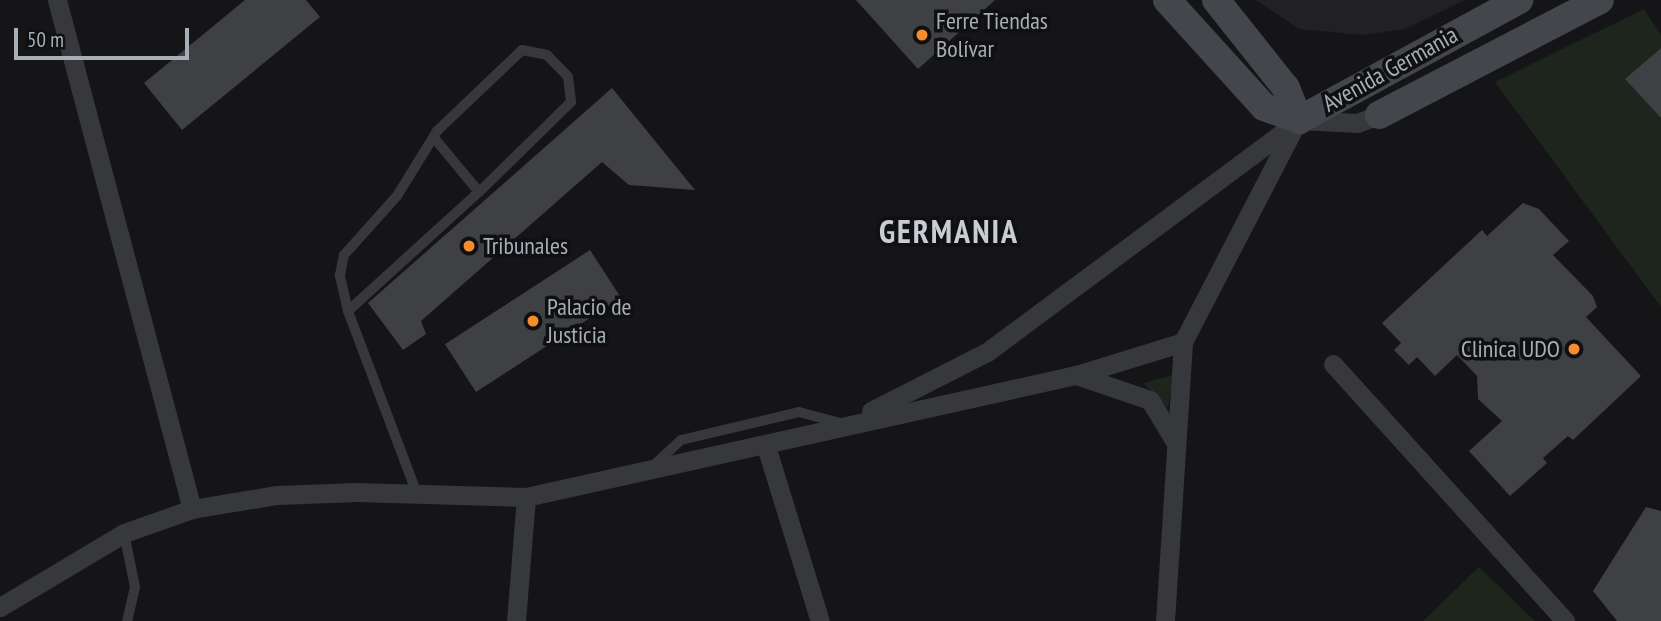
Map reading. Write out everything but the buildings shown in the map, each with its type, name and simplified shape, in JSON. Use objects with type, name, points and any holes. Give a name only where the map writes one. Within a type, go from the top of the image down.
[{"type":"street","points":[[57,0],[192,509]]},
{"type":"street","points":[[1167,0],[1253,96],[1272,112],[1298,120],[1357,123],[1379,115]]},
{"type":"street","points":[[1165,621],[1174,440],[1183,342],[1298,120],[1286,88],[1216,0]]},
{"type":"street","name":"Avenida Germania","points":[[1298,120],[1519,0]]},
{"type":"street","name":"Avenida Germania","points":[[1379,115],[1600,0]]},
{"type":"street","points":[[845,424],[987,352],[1298,120]]},
{"type":"street","points":[[0,607],[124,533],[192,509],[277,495],[416,491],[526,497],[766,446],[845,424],[1076,375],[1183,342]]},
{"type":"street","points":[[1333,364],[1565,621]]},
{"type":"street","points":[[1076,375],[1150,400],[1174,440]]},
{"type":"street","points":[[766,446],[820,621]]},
{"type":"street","points":[[516,621],[526,497]]},
{"type":"lane","points":[[348,310],[566,110],[573,91],[558,64],[522,50],[477,88],[435,139],[397,196],[344,255],[340,275],[348,310],[416,491]]},
{"type":"lane","points":[[435,139],[479,192]]},
{"type":"lane","points":[[648,471],[681,440],[799,412],[845,424]]},
{"type":"lane","points":[[124,533],[135,587],[127,621]]},
{"type":"shaded area","points":[[1256,0],[1465,0],[1405,29],[1362,35],[1299,29]]},
{"type":"shaded area","points":[[1644,9],[1661,35],[1661,48],[1626,79],[1661,118],[1661,307],[1495,82]]},
{"type":"shaded area","points":[[1173,375],[1168,408],[1143,383]]},
{"type":"shaded area","points":[[1479,567],[1535,621],[1423,621]]},
{"type":"place","name":"Ferre Tiendas Bolívar","points":[[922,35]]},
{"type":"place","name":"Tribunales","points":[[469,246]]},
{"type":"place","name":"Palacio de Justicia","points":[[533,321]]},
{"type":"place","name":"Clinica UDO","points":[[1574,349]]},
{"type":"district","name":"GERMANIA","points":[[949,231]]}]
